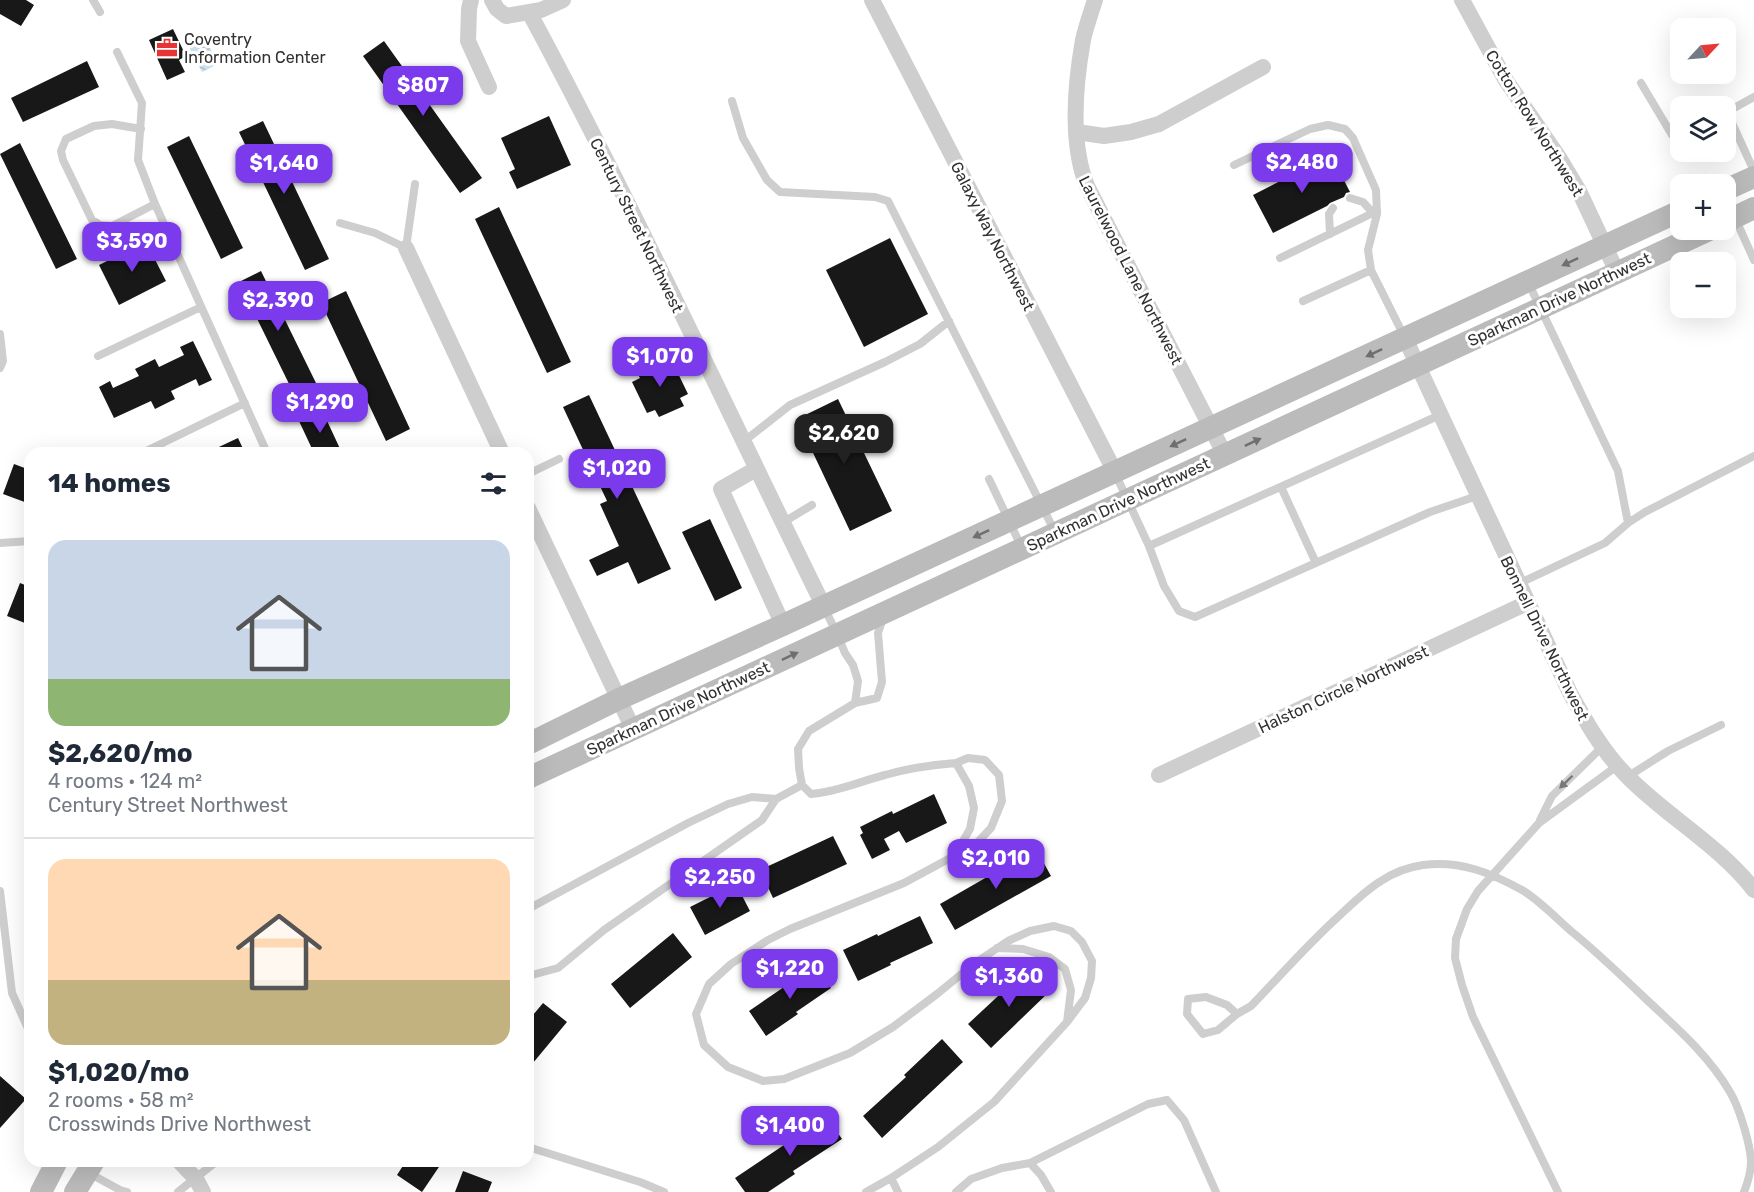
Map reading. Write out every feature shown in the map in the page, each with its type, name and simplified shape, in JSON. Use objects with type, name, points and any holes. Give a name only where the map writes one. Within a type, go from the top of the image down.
[{"type":"main road","points":[[1736,185],[1754,177]]},
{"type":"main road","name":"Sparkman Drive Northwest","points":[[534,741],[619,699],[824,607],[1670,216]]},
{"type":"main road","name":"Sparkman Drive Northwest","points":[[534,775],[1687,240]]},
{"type":"main road","points":[[41,1192],[54,1167]]},
{"type":"main road","points":[[75,1192],[89,1167]]},
{"type":"street","points":[[471,0],[468,41],[489,87]]},
{"type":"street","points":[[492,0],[497,9],[506,16],[534,6],[541,10],[562,0]]},
{"type":"street","name":"Galaxy Way Northwest","points":[[872,0],[1115,472]]},
{"type":"street","name":"Laurelwood Lane Northwest","points":[[1095,0],[1083,38],[1077,99],[1077,150],[1081,169],[1225,455]]},
{"type":"street","name":"Cotton Row Northwest","points":[[1462,0],[1505,79],[1579,191],[1617,272]]},
{"type":"street","name":"Century Street Northwest","points":[[534,6],[560,69],[824,607]]},
{"type":"street","points":[[1077,132],[1104,136],[1131,132],[1159,124],[1263,67]]},
{"type":"street","points":[[406,248],[499,447]]},
{"type":"street","name":"Bonnell Drive Northwest","points":[[1405,338],[1518,584],[1590,730],[1622,771],[1721,856],[1745,878],[1754,890]]},
{"type":"street","points":[[756,469],[721,489],[783,625]]},
{"type":"street","points":[[534,521],[633,729]]},
{"type":"street","name":"Halston Circle Northwest","points":[[1159,775],[1527,603]]},
{"type":"street","points":[[184,1167],[200,1185]]},
{"type":"lane","points":[[93,0],[100,12]]},
{"type":"lane","points":[[117,52],[142,103],[138,160],[155,204],[264,447]]},
{"type":"lane","points":[[1641,83],[1670,132]]},
{"type":"lane","points":[[1736,107],[1754,97]]},
{"type":"lane","points":[[732,102],[743,138],[766,180],[780,192],[875,197],[888,201],[1056,533]]},
{"type":"lane","points":[[141,129],[112,124],[94,126],[66,139],[61,151],[63,160],[92,220],[100,225],[112,226],[155,204]]},
{"type":"lane","points":[[1234,165],[1310,129],[1328,125],[1345,129],[1353,138],[1376,190],[1375,212],[1368,250],[1371,270],[1405,338]]},
{"type":"lane","points":[[1736,133],[1754,171]]},
{"type":"lane","points":[[340,223],[375,233],[406,248],[416,184]]},
{"type":"lane","points":[[1350,198],[1363,202],[1375,212]]},
{"type":"lane","points":[[1330,234],[1329,214],[1333,208]]},
{"type":"lane","points":[[1280,258],[1375,212]]},
{"type":"lane","points":[[1738,216],[1754,260]]},
{"type":"lane","points":[[1303,301],[1371,270]]},
{"type":"lane","points":[[1528,282],[1618,471],[1628,523]]},
{"type":"lane","points":[[98,356],[201,307]]},
{"type":"lane","points":[[743,442],[790,405],[920,344],[949,321]]},
{"type":"lane","points":[[0,334],[3,361],[0,368]]},
{"type":"lane","points":[[154,447],[245,403]]},
{"type":"lane","points":[[1149,546],[1440,415]]},
{"type":"lane","points":[[1518,584],[1605,543],[1645,512],[1754,456]]},
{"type":"lane","points":[[534,471],[559,459]]},
{"type":"lane","points":[[1115,472],[1149,546],[1164,586],[1179,611],[1195,616],[1430,512],[1477,496]]},
{"type":"lane","points":[[988,479],[1022,549]]},
{"type":"lane","points":[[1281,487],[1316,563]]},
{"type":"lane","points":[[782,523],[812,506]]},
{"type":"lane","points":[[0,543],[24,541]]},
{"type":"lane","points":[[824,607],[845,653],[854,665],[858,681],[855,703]]},
{"type":"lane","points":[[866,1192],[938,1147],[994,1102],[1067,1022],[1085,998],[1091,978],[1092,961],[1082,942],[1071,931],[1054,926],[1030,931],[997,948],[938,994],[850,1053],[784,1079],[763,1081],[728,1067],[704,1045],[696,1014],[709,984],[731,964],[790,929],[904,883],[975,845],[991,828],[1002,801],[999,775],[985,760],[968,759],[956,763],[924,765],[885,774],[824,793],[811,794],[802,785],[798,749],[809,731],[855,703],[877,698],[882,682],[878,633],[885,612]]},
{"type":"lane","points":[[1558,1192],[1473,1017],[1461,985],[1455,958],[1456,939],[1467,909],[1478,891],[1539,823],[1622,771],[1721,725]]},
{"type":"lane","points":[[1539,823],[1552,796],[1602,747]]},
{"type":"lane","points":[[954,856],[970,829],[974,808],[969,786],[956,763]]},
{"type":"lane","points":[[534,974],[558,968],[604,930],[762,820],[776,799],[802,785]]},
{"type":"lane","points":[[534,906],[728,804],[752,797],[776,799]]},
{"type":"lane","points":[[1237,1014],[1227,1005],[1206,997],[1188,999],[1187,1014],[1203,1034],[1218,1030],[1251,1006],[1322,932],[1360,896],[1382,880],[1421,865],[1459,864],[1480,870],[1524,892],[1588,945],[1690,1040],[1712,1065],[1737,1107],[1745,1136],[1751,1160],[1749,1181],[1744,1192]]},
{"type":"lane","points":[[0,891],[12,993],[24,1020]]},
{"type":"lane","points":[[997,948],[1023,949],[1049,957],[1065,969],[1071,990],[1067,1022]]},
{"type":"lane","points":[[956,1192],[971,1179],[1002,1168],[1030,1163],[1149,1104],[1167,1100],[1184,1120],[1216,1192]]},
{"type":"lane","points":[[534,1149],[640,1182],[664,1192]]},
{"type":"lane","points":[[1030,1163],[1041,1175],[1051,1192]]},
{"type":"lane","points":[[91,1167],[122,1191]]},
{"type":"lane","points":[[178,1192],[200,1185],[213,1167]]},
{"type":"lane","points":[[891,1178],[898,1192]]},
{"type":"water","points":[[204,36],[218,64],[202,72],[188,45]]},
{"type":"building","points":[[0,0],[26,0],[34,5],[21,26],[0,14]]},
{"type":"building","name":"Coventry Information Center","points":[[173,29],[186,56],[179,60],[185,72],[167,80],[149,40]]},
{"type":"building","points":[[384,41],[482,178],[460,193],[363,56]]},
{"type":"building","points":[[87,61],[99,87],[23,122],[11,98]]},
{"type":"building","points":[[549,116],[571,165],[517,189],[509,172],[515,169],[501,138]]},
{"type":"building","points":[[263,121],[329,259],[305,270],[239,132]]},
{"type":"building","points":[[189,136],[243,248],[221,259],[167,147]]},
{"type":"building","points":[[20,143],[77,259],[56,269],[0,154]]},
{"type":"building","points":[[1331,155],[1350,192],[1273,233],[1253,195]]},
{"type":"building","points":[[499,207],[571,362],[547,373],[475,219]]},
{"type":"building","points":[[890,238],[928,314],[864,347],[826,270]]},
{"type":"building","points":[[146,242],[166,281],[119,305],[99,265]]},
{"type":"building","points":[[261,271],[316,383],[294,394],[239,282]]},
{"type":"building","points":[[346,291],[410,429],[386,441],[321,303]]},
{"type":"building","points":[[193,341],[212,380],[199,386],[196,379],[171,391],[175,399],[155,409],[151,401],[114,418],[99,387],[110,381],[113,388],[139,376],[135,369],[155,359],[159,367],[184,355],[180,347]]},
{"type":"building","points":[[661,359],[665,367],[673,363],[688,394],[680,398],[684,406],[659,417],[655,410],[647,413],[632,382],[640,378],[636,371]]},
{"type":"building","points":[[589,395],[671,569],[638,584],[628,562],[597,576],[589,560],[619,546],[600,504],[607,501],[563,407]]},
{"type":"building","points":[[838,399],[892,511],[850,531],[797,419]]},
{"type":"building","points":[[322,410],[339,447],[311,447],[299,421]]},
{"type":"building","points":[[238,438],[242,447],[219,447]]},
{"type":"building","points":[[14,464],[24,468],[24,502],[3,494]]},
{"type":"building","points":[[710,519],[742,588],[715,601],[682,532]]},
{"type":"building","points":[[20,583],[24,585],[24,623],[7,616]]},
{"type":"building","points":[[934,794],[947,823],[906,843],[899,831],[884,839],[890,850],[872,859],[860,835],[863,833],[860,827]]},
{"type":"building","points":[[833,836],[847,864],[773,898],[760,870]]},
{"type":"building","points":[[1036,849],[1051,876],[955,930],[940,904]]},
{"type":"building","points":[[736,884],[750,911],[705,935],[690,907]]},
{"type":"building","points":[[920,916],[933,943],[858,981],[843,950]]},
{"type":"building","points":[[673,933],[692,957],[630,1008],[611,984]]},
{"type":"building","points":[[814,963],[831,988],[766,1036],[749,1011]]},
{"type":"building","points":[[1027,969],[1049,992],[991,1048],[968,1024]]},
{"type":"building","points":[[543,1003],[567,1022],[534,1062],[534,1014]]},
{"type":"building","points":[[942,1039],[963,1062],[882,1138],[863,1116],[906,1077],[904,1075]]},
{"type":"building","points":[[0,1076],[24,1097],[24,1101],[0,1128]]},
{"type":"building","points":[[825,1114],[842,1139],[793,1171],[795,1174],[768,1192],[745,1192],[735,1178]]},
{"type":"building","points":[[402,1167],[439,1167],[422,1192],[397,1175]]},
{"type":"building","points":[[463,1171],[492,1182],[488,1192],[455,1192]]},
{"type":"place","name":"Coventry Information Center","points":[[167,48]]}]
